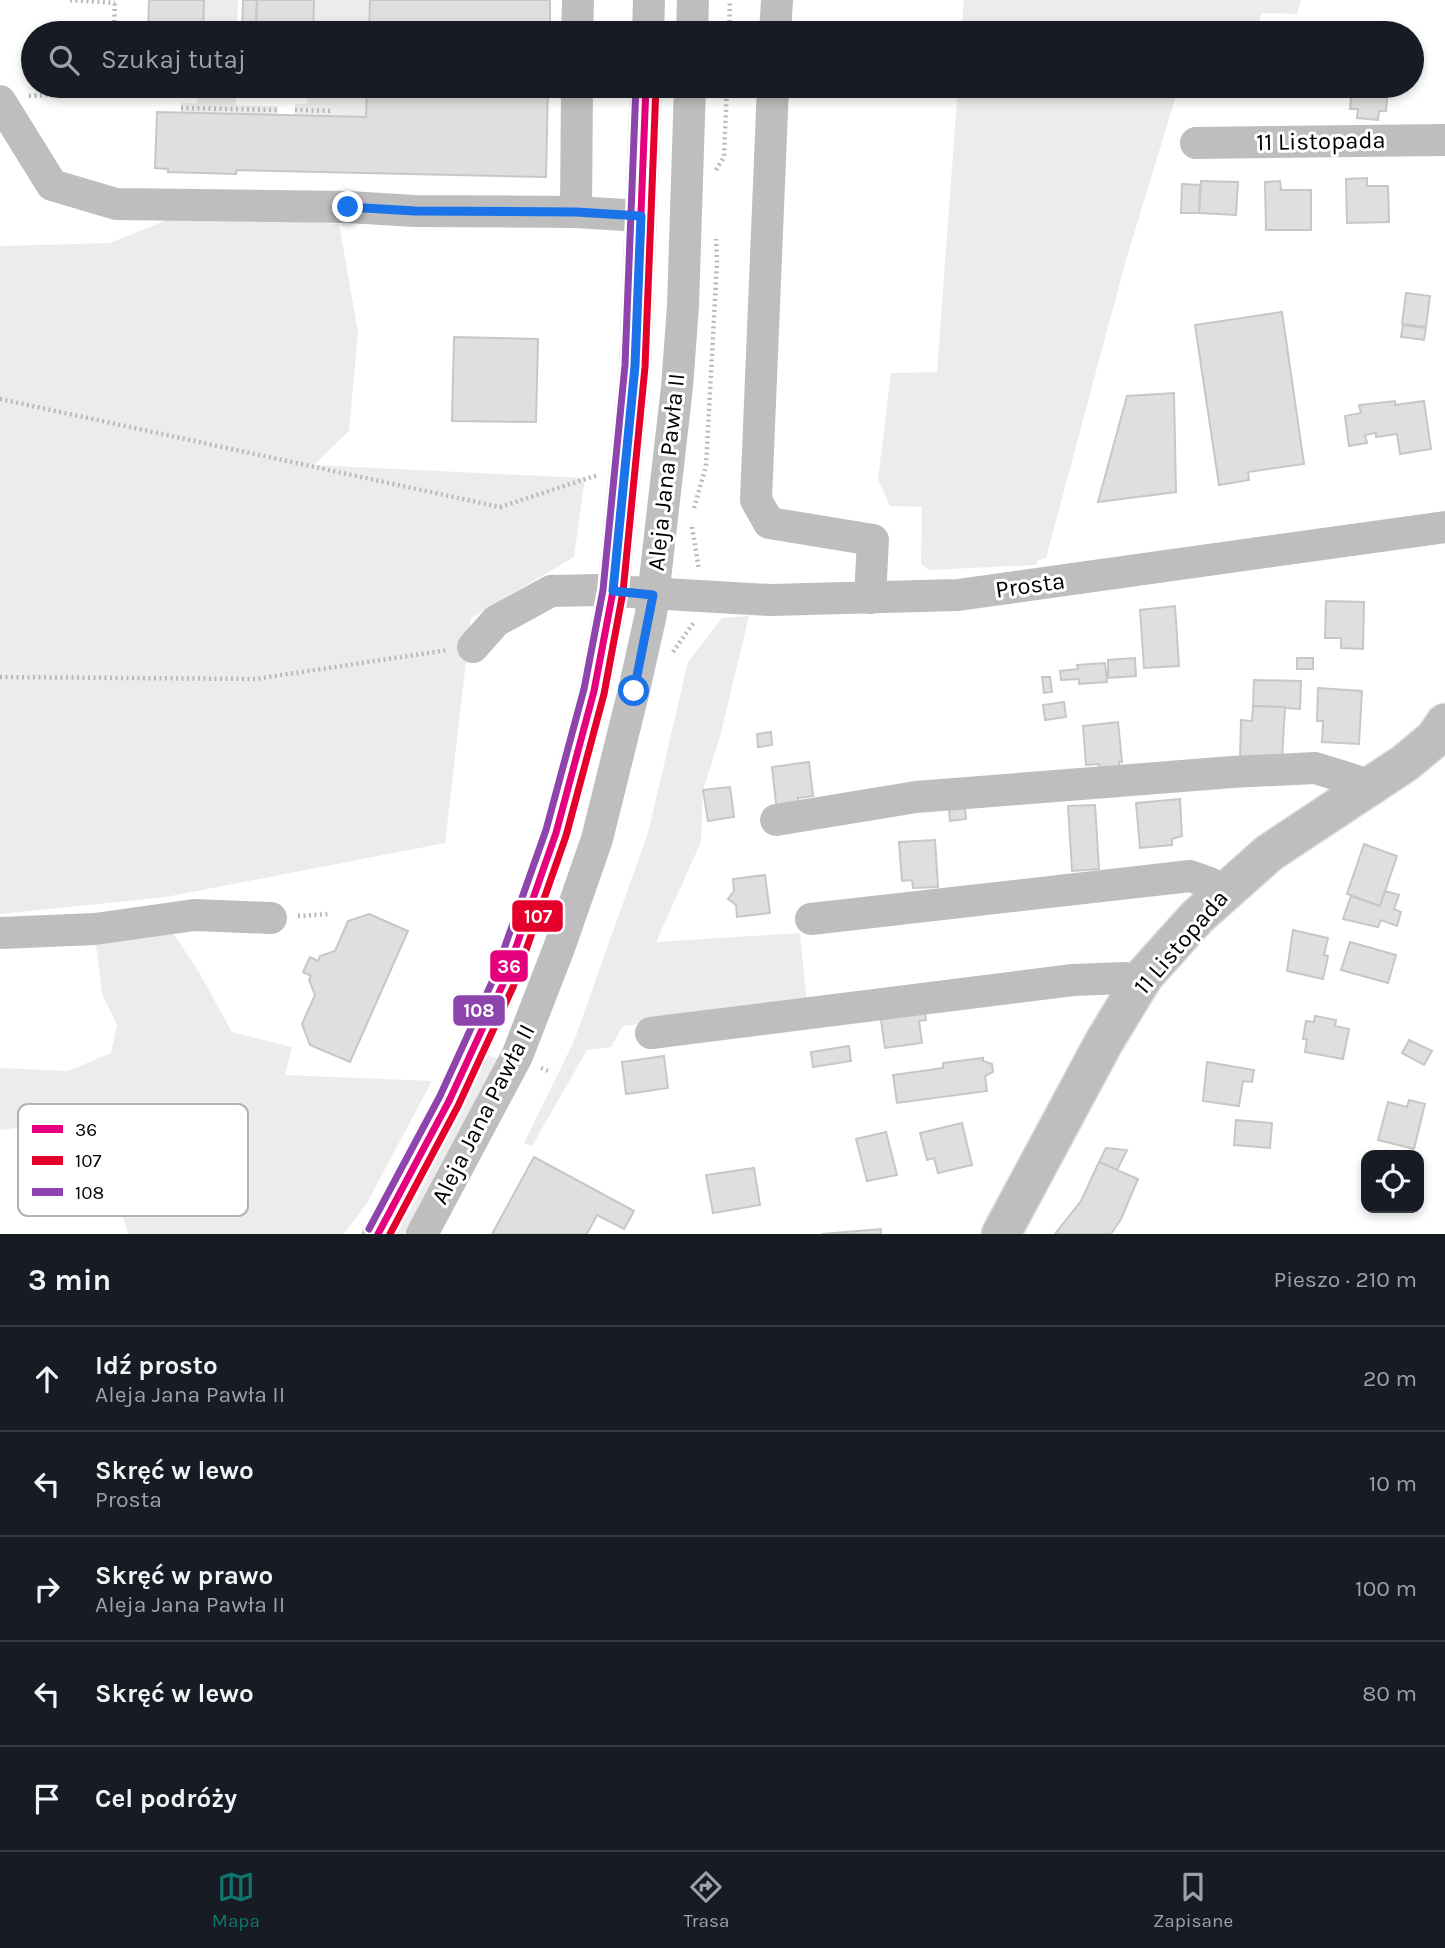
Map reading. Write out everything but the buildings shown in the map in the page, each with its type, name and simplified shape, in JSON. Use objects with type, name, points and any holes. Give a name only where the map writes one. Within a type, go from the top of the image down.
[{"type":"main road","name":"11 Listopada","points":[[1001,1234],[1104,1042],[1144,976],[1197,917],[1269,853],[1405,763],[1435,738],[1445,723]]},
{"type":"street","points":[[577,21],[578,0]]},
{"type":"street","points":[[648,21],[649,0]]},
{"type":"street","points":[[692,21],[693,0]]},
{"type":"street","points":[[776,21],[777,0]]},
{"type":"street","points":[[576,212],[577,98]]},
{"type":"street","name":"Aleja Jana Pawła II","points":[[378,1234],[468,1064],[503,984],[528,917],[573,775],[594,691],[613,591],[635,366],[646,98]]},
{"type":"street","name":"Aleja Jana Pawła II","points":[[422,1234],[517,1056],[597,839],[634,691],[653,595],[681,333],[690,98]]},
{"type":"street","points":[[773,98],[756,500],[769,523],[873,540],[870,598]]},
{"type":"street","points":[[14,99],[52,185],[116,204],[576,212],[641,216]]},
{"type":"street","name":"11 Listopada","points":[[1196,143],[1445,140]]},
{"type":"street","name":"Prosta","points":[[473,647],[496,621],[551,591],[613,591],[770,600],[958,595],[1445,527]]},
{"type":"street","points":[[1405,763],[1445,755]]},
{"type":"street","points":[[776,820],[916,797],[1232,772],[1315,768],[1354,780],[1369,789]]},
{"type":"street","points":[[811,919],[1190,876],[1210,883],[1222,893]]},
{"type":"street","points":[[0,933],[95,929],[194,915],[271,918]]},
{"type":"street","points":[[651,1033],[1073,980],[1125,978],[1137,988]]},
{"type":"path","points":[[70,0],[115,2],[114,21]]},
{"type":"path","points":[[729,21],[730,0]]},
{"type":"path","points":[[714,174],[724,157],[726,98]]},
{"type":"path","points":[[181,108],[278,110]]},
{"type":"path","points":[[295,110],[331,111]]},
{"type":"path","points":[[0,399],[500,507],[599,475]]},
{"type":"path","points":[[694,508],[698,495]]},
{"type":"path","points":[[691,522],[699,571]]},
{"type":"path","points":[[0,677],[255,679],[473,647]]},
{"type":"shaded area","points":[[201,0],[238,0],[237,21],[200,21]]},
{"type":"shaded area","points":[[312,0],[370,0],[369,21],[311,21]]},
{"type":"shaded area","points":[[964,0],[1301,0],[1297,14],[1262,13],[1259,21],[962,21]]},
{"type":"shaded area","points":[[197,98],[236,98],[236,105],[278,106],[277,129],[181,125],[181,103],[197,103]]},
{"type":"shaded area","points":[[307,98],[367,98],[366,130],[295,130],[295,104],[307,104]]},
{"type":"shaded area","points":[[957,98],[1175,98],[1126,260],[1046,558],[1038,560],[1036,565],[929,570],[921,564],[922,507],[890,506],[878,479],[891,373],[937,372]]},
{"type":"shaded area","points":[[182,214],[339,224],[358,332],[349,431],[314,465],[585,478],[574,557],[471,618],[445,843],[166,897],[0,914],[0,246],[110,243]]},
{"type":"shaded area","points":[[749,616],[720,737],[703,790],[701,842],[656,942],[800,933],[807,1004],[623,1026],[611,1047],[587,1050],[532,1146],[524,1143],[574,1041],[648,833],[688,662],[722,618]]},
{"type":"shaded area","points":[[170,928],[200,974],[232,1032],[292,1047],[285,1075],[432,1081],[367,1203],[344,1234],[128,1234],[123,1216],[248,1216],[248,1104],[18,1104],[18,1128],[0,1130],[0,1068],[68,1071],[111,1053],[117,1025],[102,994],[96,945]]},
{"type":"shaded area","points":[[488,1055],[499,1059],[429,1194],[405,1234],[395,1234],[416,1200]]},
{"type":"transit line","name":"108","points":[[369,1229],[440,1096],[493,980],[546,830],[584,689],[603,590],[625,365],[636,98]]},
{"type":"transit line","name":"36","points":[[378,1234],[449,1101],[503,984],[556,833],[594,691],[613,591],[635,366],[646,98]]},
{"type":"transit line","name":"107","points":[[390,1234],[458,1106],[513,987],[566,836],[604,694],[623,592],[645,367],[656,98]]},
{"type":"route","points":[[348,207],[415,211],[621,213],[641,216],[635,366],[613,591],[653,595],[634,691]]}]
